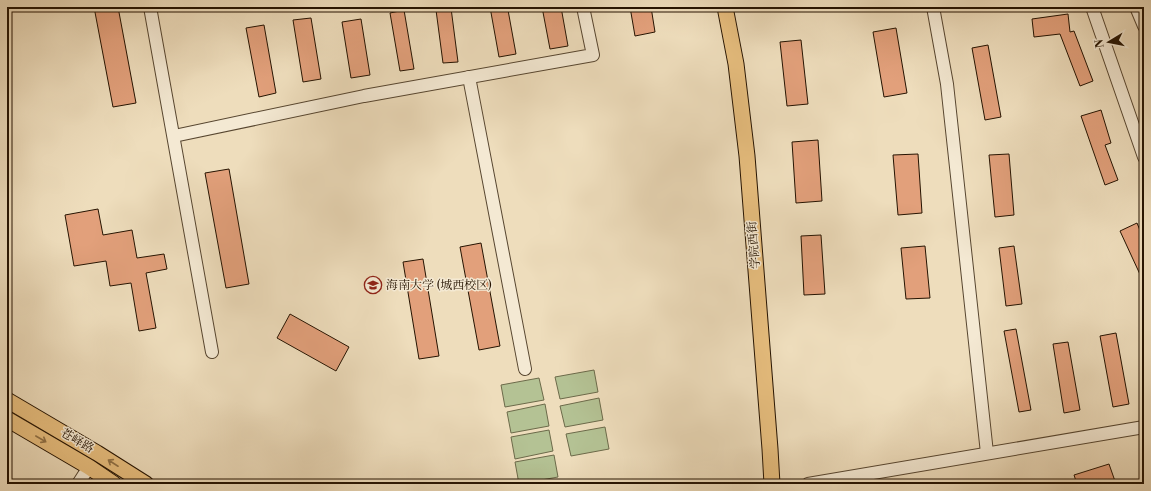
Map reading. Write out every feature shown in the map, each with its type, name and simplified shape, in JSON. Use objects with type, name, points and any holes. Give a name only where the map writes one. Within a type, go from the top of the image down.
[{"type":"main road","name":"学院西街","points":[[725,7],[736,64],[747,156],[772,484]]},
{"type":"main road","name":"学院西街","points":[[735,7],[746,62],[757,156],[780,441],[782,484]]},
{"type":"main road","name":"苍峄路","points":[[7,400],[146,484]]},
{"type":"main road","name":"苍峄路","points":[[7,420],[88,467],[114,484]]},
{"type":"street","points":[[150,7],[212,352]]},
{"type":"street","points":[[174,136],[364,96],[593,55],[583,7]]},
{"type":"street","points":[[933,7],[947,84],[987,454]]},
{"type":"street","points":[[1092,7],[1144,157]]},
{"type":"street","points":[[1136,7],[1144,26]]},
{"type":"street","points":[[469,77],[525,369]]},
{"type":"street","points":[[808,484],[1144,427]]},
{"type":"street","points":[[78,484],[88,467]]},
{"type":"green space","points":[[594,370],[598,392],[560,399],[555,377]]},
{"type":"green space","points":[[539,378],[544,400],[505,407],[501,385]]},
{"type":"green space","points":[[599,398],[603,420],[565,427],[560,406]]},
{"type":"green space","points":[[545,404],[549,426],[511,433],[507,412]]},
{"type":"green space","points":[[605,427],[609,449],[571,456],[566,434]]},
{"type":"green space","points":[[549,430],[553,451],[515,459],[511,437]]},
{"type":"green space","points":[[554,455],[558,477],[519,484],[515,462]]},
{"type":"building","points":[[94,7],[118,7],[136,103],[113,107]]},
{"type":"building","points":[[490,7],[499,7],[500,11],[508,10],[516,54],[499,57]]},
{"type":"building","points":[[542,7],[561,7],[568,46],[550,49]]},
{"type":"building","points":[[630,7],[651,7],[655,32],[635,36]]},
{"type":"building","points":[[451,8],[458,62],[443,63],[436,10]]},
{"type":"building","points":[[404,10],[414,69],[400,71],[390,13]]},
{"type":"building","points":[[1068,14],[1070,32],[1074,31],[1093,81],[1080,86],[1060,34],[1034,37],[1032,19]]},
{"type":"building","points":[[311,18],[321,79],[303,82],[293,20]]},
{"type":"building","points":[[361,19],[370,75],[351,78],[342,22]]},
{"type":"building","points":[[264,25],[276,93],[259,97],[246,28]]},
{"type":"building","points":[[896,28],[907,93],[884,97],[873,32]]},
{"type":"building","points":[[801,40],[808,104],[787,106],[780,42]]},
{"type":"building","points":[[988,45],[1001,117],[985,120],[972,48]]},
{"type":"building","points":[[1101,110],[1111,143],[1105,145],[1118,180],[1105,185],[1081,116]]},
{"type":"building","points":[[818,140],[822,201],[796,203],[792,142]]},
{"type":"building","points":[[918,154],[922,213],[898,215],[893,155]]},
{"type":"building","points":[[1009,154],[1014,215],[995,217],[989,155]]},
{"type":"building","points":[[229,169],[249,284],[226,288],[205,173]]},
{"type":"building","points":[[98,209],[103,235],[132,230],[137,258],[164,254],[167,269],[146,273],[156,328],[139,331],[131,283],[110,286],[106,261],[74,266],[65,215]]},
{"type":"building","points":[[1137,223],[1144,240],[1144,283],[1120,231]]},
{"type":"building","points":[[821,235],[825,294],[804,295],[801,236]]},
{"type":"building","points":[[481,243],[500,346],[479,350],[460,247]]},
{"type":"building","points":[[925,246],[930,298],[906,299],[901,248]]},
{"type":"building","points":[[1014,246],[1022,304],[1006,306],[999,248]]},
{"type":"building","points":[[423,259],[439,356],[419,359],[403,262]]},
{"type":"building","points":[[290,314],[349,347],[336,371],[277,338]]},
{"type":"building","points":[[1016,329],[1031,410],[1019,412],[1004,331]]},
{"type":"building","points":[[1116,333],[1129,404],[1113,407],[1100,336]]},
{"type":"building","points":[[1068,342],[1080,410],[1064,413],[1053,344]]},
{"type":"building","points":[[1109,464],[1116,484],[1077,484],[1074,475]]},
{"type":"place","name":"海南大学 (城西校区)","points":[[373,285]]}]
